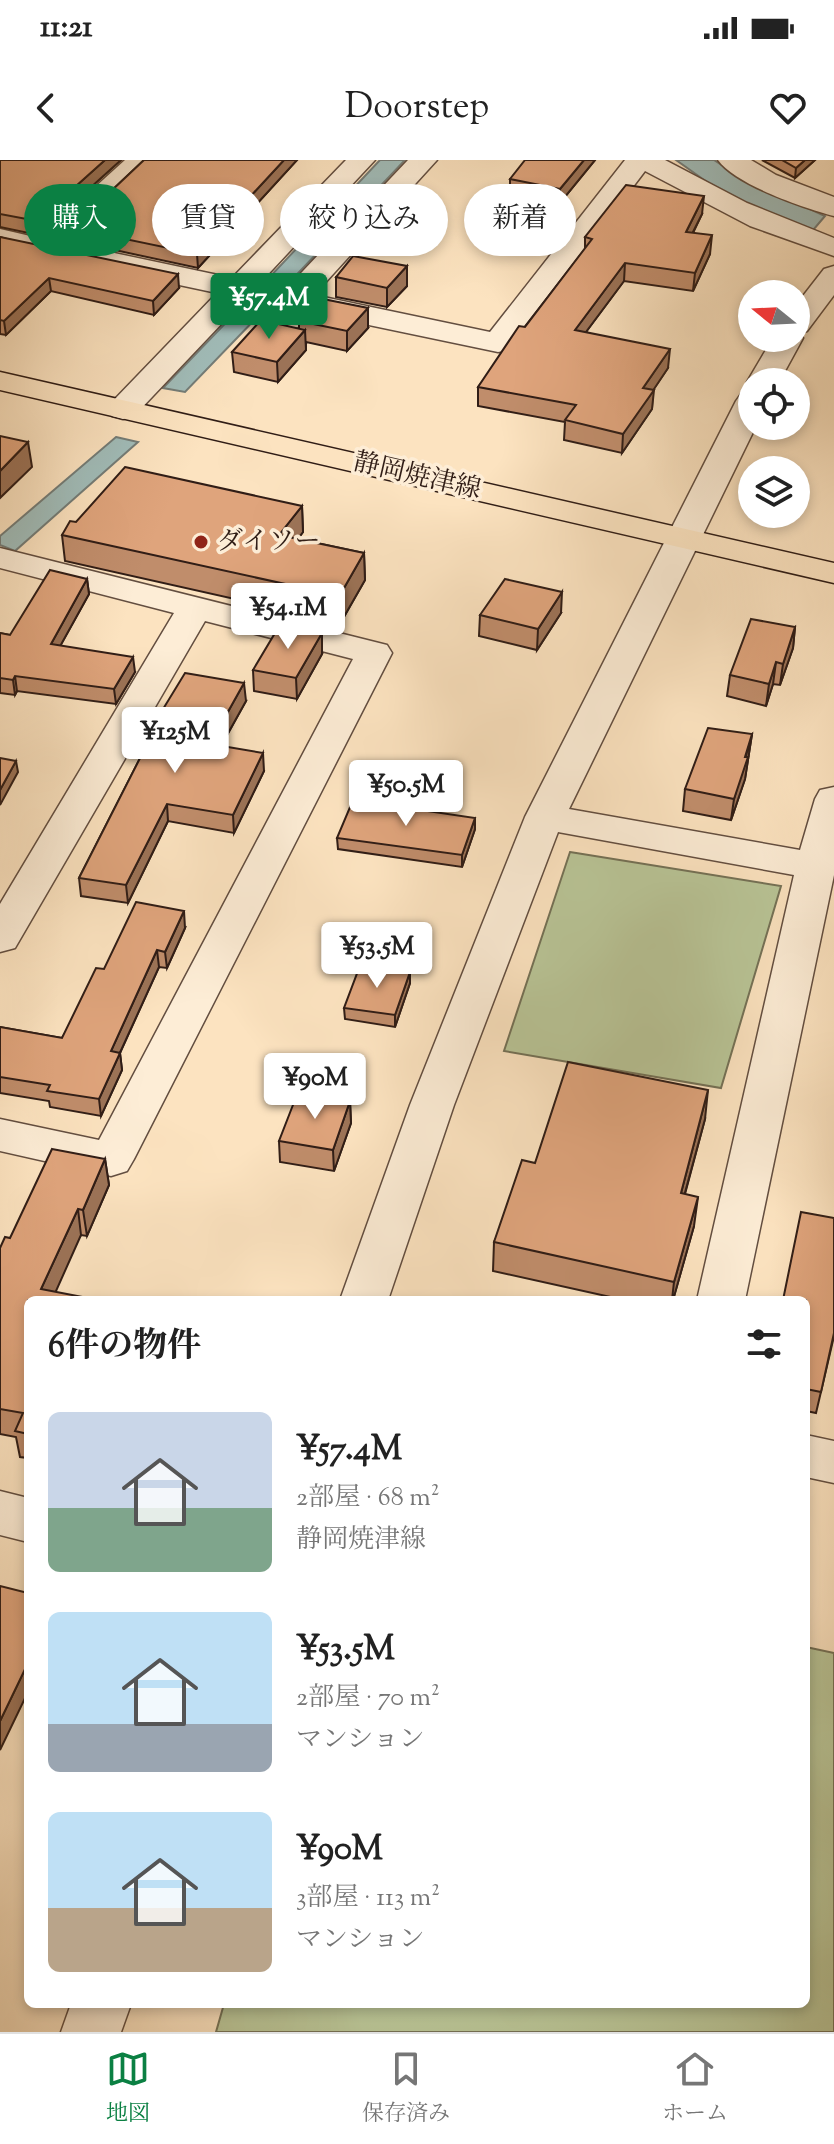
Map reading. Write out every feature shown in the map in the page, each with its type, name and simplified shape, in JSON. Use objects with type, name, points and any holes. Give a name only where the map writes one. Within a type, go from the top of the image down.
[{"type":"main road","name":"静岡焼津線","points":[[0,381],[834,573]]},
{"type":"street","points":[[115,184],[141,160]]},
{"type":"street","points":[[123,409],[361,160]]},
{"type":"street","points":[[293,300],[423,160]]},
{"type":"street","points":[[83,256],[498,343],[639,160]]},
{"type":"street","points":[[645,160],[714,201],[777,230],[834,247]]},
{"type":"street","points":[[732,160],[766,181],[834,207]]},
{"type":"street","points":[[0,238],[24,243]]},
{"type":"street","points":[[810,307],[834,275]]},
{"type":"street","points":[[365,1296],[432,1105],[545,817],[738,429]]},
{"type":"street","points":[[0,593],[10,561],[374,653],[111,1159],[3,1141]]},
{"type":"street","points":[[0,938],[194,609]]},
{"type":"street","points":[[722,1296],[816,866],[834,799]]},
{"type":"street","points":[[545,817],[816,866]]},
{"type":"street","points":[[810,1457],[834,1462]]},
{"type":"street","points":[[0,1513],[24,1519]]},
{"type":"street","points":[[91,2032],[100,2008]]},
{"type":"green space","points":[[570,852],[781,886],[721,1088],[504,1051]]},
{"type":"green space","points":[[810,1648],[834,1653],[834,2032],[216,2032],[223,2008],[810,2008]]},
{"type":"water","points":[[380,160],[405,160],[382,184],[357,184]]},
{"type":"water","points":[[676,160],[714,160],[740,177],[825,216],[814,229],[802,230],[721,192]]},
{"type":"water","points":[[290,256],[314,256],[285,287],[265,282]]},
{"type":"water","points":[[241,307],[263,311],[185,392],[163,388]]},
{"type":"water","points":[[116,437],[138,442],[15,551],[0,545],[0,536]]},
{"type":"building","points":[[0,160],[105,160],[78,184],[24,184],[24,219],[0,214]]},
{"type":"building","points":[[144,160],[284,160],[262,184],[152,184],[152,245],[136,241],[136,184],[119,184]]},
{"type":"building","points":[[525,160],[584,160],[564,184],[535,184],[510,179]]},
{"type":"building","points":[[782,160],[805,160],[796,168]]},
{"type":"building","points":[[626,185],[704,196],[686,232],[712,235],[695,273],[625,263],[575,330],[670,349],[643,388],[654,390],[623,434],[565,420],[576,405],[478,387],[519,326],[525,327],[592,239],[585,237]]},
{"type":"building","points":[[0,237],[24,242],[24,256],[91,256],[178,274],[153,301],[49,278],[4,321],[0,320]]},
{"type":"building","points":[[353,256],[407,266],[387,288],[336,277]]},
{"type":"building","points":[[318,298],[368,308],[347,331],[299,321]]},
{"type":"building","points":[[261,320],[305,330],[277,362],[232,352]]},
{"type":"building","points":[[0,436],[28,442],[0,471]]},
{"type":"building","points":[[125,467],[302,506],[279,535],[364,553],[336,602],[296,593],[299,587],[62,535],[70,521],[76,522]]},
{"type":"building","points":[[50,570],[87,579],[51,644],[133,657],[114,689],[15,676],[13,680],[0,678],[0,633],[10,635]]},
{"type":"building","points":[[505,579],[562,592],[538,629],[480,615]]},
{"type":"building","points":[[751,619],[795,627],[783,664],[776,662],[769,684],[730,675]]},
{"type":"building","points":[[281,623],[322,633],[296,678],[253,670]]},
{"type":"building","points":[[185,673],[244,683],[210,744],[263,753],[233,815],[167,804],[126,885],[79,878],[160,714]]},
{"type":"building","points":[[708,728],[752,734],[734,799],[685,789]]},
{"type":"building","points":[[0,758],[16,761],[0,790]]},
{"type":"building","points":[[353,800],[475,818],[462,855],[337,838]]},
{"type":"building","points":[[136,902],[184,911],[165,952],[157,950],[111,1051],[120,1053],[99,1099],[47,1091],[50,1085],[0,1077],[0,1027],[62,1038],[96,968],[104,969]]},
{"type":"building","points":[[361,963],[410,972],[395,1015],[344,1008]]},
{"type":"building","points":[[568,1062],[708,1090],[681,1193],[698,1197],[674,1282],[494,1242],[522,1160],[535,1163]]},
{"type":"building","points":[[298,1092],[350,1101],[333,1150],[279,1141]]},
{"type":"building","points":[[52,1149],[105,1159],[83,1210],[78,1209],[41,1289],[77,1296],[24,1296],[24,1433],[15,1431],[23,1413],[0,1409],[0,1248],[5,1237],[10,1238]]},
{"type":"building","points":[[801,1212],[834,1218],[834,1333],[821,1392],[810,1390],[810,1296],[784,1296]]},
{"type":"building","points":[[0,1586],[24,1592],[24,1671],[0,1721]]},
{"type":"place","name":"ダイソー","points":[[201,542]]}]
